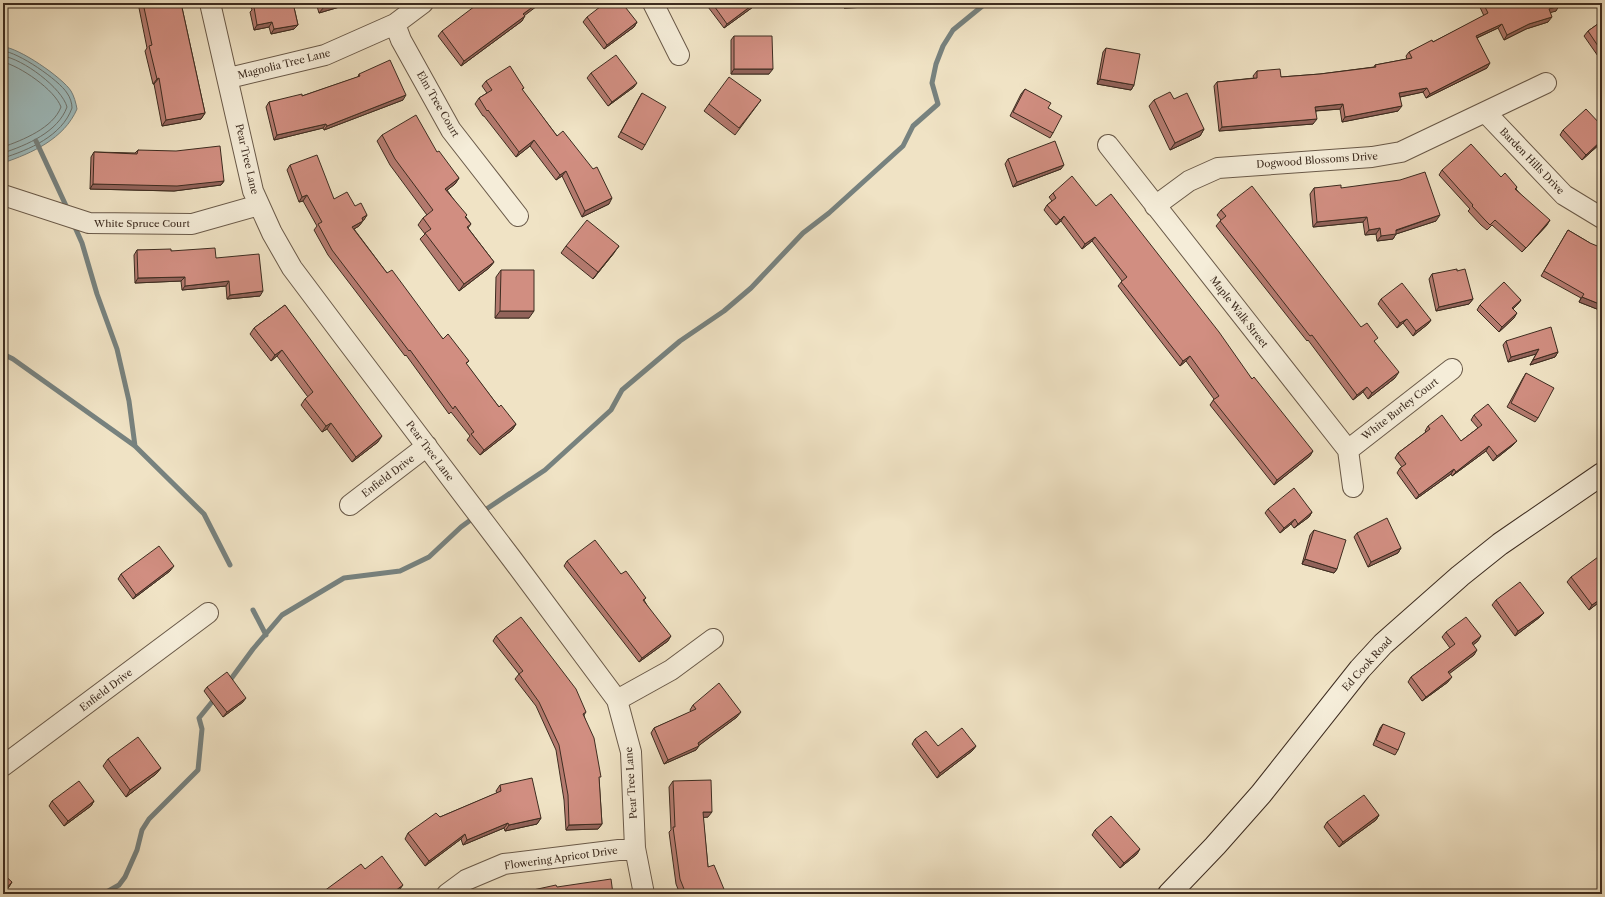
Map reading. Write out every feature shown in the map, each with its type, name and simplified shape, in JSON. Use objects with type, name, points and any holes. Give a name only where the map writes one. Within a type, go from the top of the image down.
[{"type":"street","name":"Pear Tree Lane","points":[[210,3],[229,78],[254,191],[272,233],[292,268],[616,700],[631,752],[635,848],[644,894]]},
{"type":"street","name":"Magnolia Tree Lane","points":[[229,78],[325,55],[395,24],[423,3]]},
{"type":"street","points":[[653,3],[679,55]]},
{"type":"street","name":"Elm Tree Court","points":[[395,24],[401,40],[451,130],[518,216]]},
{"type":"street","name":"Dogwood Blossoms Drive","points":[[1155,206],[1189,181],[1218,168],[1372,158],[1401,152],[1486,113],[1546,83]]},
{"type":"street","name":"Barden Hills Drive","points":[[1486,113],[1564,195],[1602,218]]},
{"type":"street","name":"Maple Walk Street","points":[[1108,145],[1348,450]]},
{"type":"street","name":"White Spruce Court","points":[[3,195],[89,223],[192,224],[259,205]]},
{"type":"street","name":"White Burley Court","points":[[1348,450],[1452,369]]},
{"type":"street","name":"Enfield Drive","points":[[350,505],[427,446]]},
{"type":"street","points":[[1348,450],[1353,487]]},
{"type":"street","name":"Ed Cook Road","points":[[1169,894],[1214,847],[1261,794],[1360,669],[1383,644],[1460,576],[1500,544],[1602,474]]},
{"type":"street","name":"Enfield Drive","points":[[3,766],[208,613]]},
{"type":"street","points":[[616,700],[672,670],[713,639]]},
{"type":"street","name":"Flowering Apricot Drive","points":[[447,894],[466,880],[504,864],[635,848]]},
{"type":"water","points":[[3,47],[10,48],[29,57],[50,71],[71,91],[77,109],[71,120],[56,137],[25,155],[3,163]]},
{"type":"building","points":[[143,3],[181,3],[205,113],[166,120],[159,78],[157,79],[149,46],[152,45]]},
{"type":"building","points":[[255,3],[293,3],[298,25],[274,29],[272,22],[257,25],[254,7],[256,7]]},
{"type":"building","points":[[323,3],[336,3],[324,7]]},
{"type":"building","points":[[479,3],[538,3],[523,14],[525,16],[464,61],[442,31]]},
{"type":"building","points":[[605,3],[622,3],[637,22],[607,45],[587,17]]},
{"type":"building","points":[[712,3],[755,3],[727,24]]},
{"type":"building","points":[[1483,3],[1558,3],[1559,6],[1549,9],[1552,17],[1529,24],[1507,35],[1502,24],[1476,36],[1490,63],[1430,94],[1427,88],[1399,93],[1402,106],[1345,117],[1343,104],[1315,107],[1317,119],[1222,127],[1217,82],[1257,78],[1257,71],[1280,69],[1281,77],[1320,74],[1376,67],[1375,65],[1412,58],[1409,52],[1432,40],[1433,42],[1488,13]]},
{"type":"building","points":[[1602,21],[1602,52],[1588,31]]},
{"type":"building","points":[[734,36],[772,36],[773,69],[734,69]]},
{"type":"building","points":[[1106,48],[1140,54],[1134,85],[1100,79]]},
{"type":"building","points":[[616,55],[637,83],[612,102],[591,73]]},
{"type":"building","points":[[390,60],[406,95],[327,126],[326,124],[277,135],[269,102],[302,94],[302,96],[360,76],[359,74]]},
{"type":"building","points":[[510,66],[524,88],[522,89],[557,136],[563,131],[593,169],[597,167],[612,198],[585,211],[566,171],[560,175],[534,140],[519,152],[488,110],[487,111],[479,98],[492,90],[486,81]]},
{"type":"building","points":[[729,77],[761,100],[739,128],[709,104]]},
{"type":"building","points":[[1025,89],[1051,103],[1048,108],[1062,116],[1053,133],[1013,112]]},
{"type":"building","points":[[1170,92],[1174,99],[1187,93],[1204,129],[1175,143],[1154,100]]},
{"type":"building","points":[[642,93],[666,107],[645,145],[621,132]]},
{"type":"building","points":[[1586,109],[1602,126],[1602,140],[1586,155],[1563,130]]},
{"type":"building","points":[[416,115],[437,152],[439,151],[459,178],[445,189],[467,215],[465,217],[471,224],[467,227],[494,262],[464,284],[425,233],[431,229],[423,218],[433,210],[395,159],[382,135]]},
{"type":"building","points":[[1055,141],[1064,165],[1017,182],[1008,159]]},
{"type":"building","points":[[1471,144],[1501,177],[1505,173],[1517,187],[1515,189],[1550,220],[1526,248],[1495,220],[1490,225],[1442,170]]},
{"type":"building","points":[[220,146],[224,181],[177,186],[93,184],[94,152],[137,154],[138,150],[176,151]]},
{"type":"building","points":[[317,155],[334,199],[347,192],[355,206],[361,203],[367,215],[362,218],[363,221],[352,227],[387,273],[392,270],[443,339],[448,334],[469,361],[466,363],[499,407],[501,405],[516,424],[484,450],[471,434],[474,432],[455,406],[453,409],[410,350],[409,351],[332,250],[318,224],[322,222],[307,195],[302,197],[290,165]]},
{"type":"building","points":[[1425,172],[1440,215],[1396,230],[1396,234],[1381,236],[1380,228],[1369,230],[1367,217],[1317,222],[1314,188],[1341,185],[1341,188],[1400,180]]},
{"type":"building","points":[[1072,176],[1096,206],[1111,194],[1219,332],[1252,379],[1254,377],[1313,451],[1277,480],[1213,400],[1219,396],[1190,356],[1183,361],[1121,282],[1127,277],[1095,237],[1085,244],[1064,216],[1060,220],[1047,205],[1056,198],[1053,193]]},
{"type":"building","points":[[1252,186],[1361,327],[1367,323],[1378,338],[1374,341],[1399,372],[1372,393],[1367,387],[1357,395],[1312,335],[1310,336],[1220,221],[1226,216],[1221,210]]},
{"type":"building","points":[[587,220],[619,246],[598,272],[566,246]]},
{"type":"building","points":[[1568,230],[1602,248],[1602,305],[1582,297],[1584,294],[1544,271]]},
{"type":"building","points":[[215,248],[216,258],[259,254],[263,291],[230,295],[229,281],[185,286],[185,277],[138,278],[137,250],[171,249],[171,251]]},
{"type":"building","points":[[1457,269],[1457,271],[1465,269],[1473,299],[1439,307],[1432,274]]},
{"type":"building","points":[[501,270],[534,270],[534,311],[500,311]]},
{"type":"building","points":[[1504,282],[1521,300],[1512,308],[1517,313],[1502,327],[1480,305]]},
{"type":"building","points":[[1402,283],[1431,320],[1416,331],[1407,319],[1400,323],[1381,299]]},
{"type":"building","points":[[285,305],[382,436],[356,457],[331,423],[326,426],[305,399],[313,392],[282,350],[275,355],[254,328]]},
{"type":"building","points":[[1551,327],[1558,352],[1533,360],[1539,349],[1511,357],[1506,341]]},
{"type":"building","points":[[1526,373],[1554,388],[1538,418],[1511,403]]},
{"type":"building","points":[[1488,404],[1517,441],[1497,456],[1489,446],[1456,472],[1454,469],[1419,495],[1400,468],[1406,464],[1398,453],[1430,429],[1428,426],[1442,415],[1461,441],[1482,425],[1474,415]]},
{"type":"building","points":[[1294,488],[1312,512],[1298,524],[1295,519],[1284,528],[1268,509]]},
{"type":"building","points":[[1387,518],[1401,548],[1371,562],[1357,533]]},
{"type":"building","points":[[1314,530],[1346,540],[1337,569],[1305,559]]},
{"type":"building","points":[[595,540],[621,574],[626,571],[646,598],[643,600],[671,636],[642,658],[567,561]]},
{"type":"building","points":[[159,546],[174,566],[136,595],[121,574]]},
{"type":"building","points":[[1598,557],[1602,563],[1602,598],[1592,605],[1571,577]]},
{"type":"building","points":[[1520,582],[1544,613],[1518,631],[1496,600]]},
{"type":"building","points":[[521,617],[576,689],[586,712],[583,714],[594,738],[601,777],[599,777],[602,824],[569,825],[568,795],[559,745],[539,702],[519,674],[523,671],[496,636]]},
{"type":"building","points":[[1466,617],[1481,636],[1472,643],[1477,650],[1448,672],[1452,677],[1426,697],[1411,677],[1455,644],[1446,632]]},
{"type":"building","points":[[227,672],[246,698],[227,712],[207,687]]},
{"type":"building","points":[[719,683],[741,712],[698,743],[699,746],[668,760],[654,728],[696,709],[693,705]]},
{"type":"building","points":[[1383,724],[1405,733],[1398,750],[1376,740]]},
{"type":"building","points":[[962,728],[976,746],[940,773],[915,739],[926,731],[938,746]]},
{"type":"building","points":[[138,737],[161,768],[130,790],[108,759]]},
{"type":"building","points":[[532,778],[541,818],[509,825],[508,823],[467,840],[465,834],[429,861],[408,833],[436,813],[440,817],[501,791],[500,785]]},
{"type":"building","points":[[711,780],[712,812],[703,812],[708,867],[714,865],[726,894],[686,894],[680,879],[673,827],[675,827],[673,781]]},
{"type":"building","points":[[79,781],[94,801],[68,821],[52,801]]},
{"type":"building","points":[[1364,795],[1379,815],[1343,842],[1327,822]]},
{"type":"building","points":[[1111,816],[1140,849],[1124,863],[1095,830]]},
{"type":"building","points":[[382,856],[403,885],[391,894],[320,894],[361,864],[365,869]]},
{"type":"building","points":[[3,874],[12,882],[3,892]]},
{"type":"building","points":[[611,879],[613,894],[524,894],[524,892],[556,885],[557,887]]},
{"type":"waterway","points":[[482,512],[545,470],[611,410],[622,390],[680,341],[724,311],[751,288],[803,233],[829,213],[903,146],[913,126],[938,104],[932,83],[936,64],[943,46],[953,30],[986,3]]},
{"type":"waterway","points":[[36,141],[68,210]]},
{"type":"waterway","points":[[74,225],[82,243],[97,294],[117,349],[129,401],[135,446]]},
{"type":"waterway","points":[[3,354],[13,359],[135,446],[204,514],[230,565]]},
{"type":"waterway","points":[[228,683],[253,649],[282,615],[344,578],[400,571],[429,557],[461,527],[476,516]]},
{"type":"waterway","points":[[253,610],[266,635]]},
{"type":"waterway","points":[[103,894],[119,885],[125,877],[137,850],[142,830],[149,819],[198,770],[202,729],[199,718],[216,697]]}]
